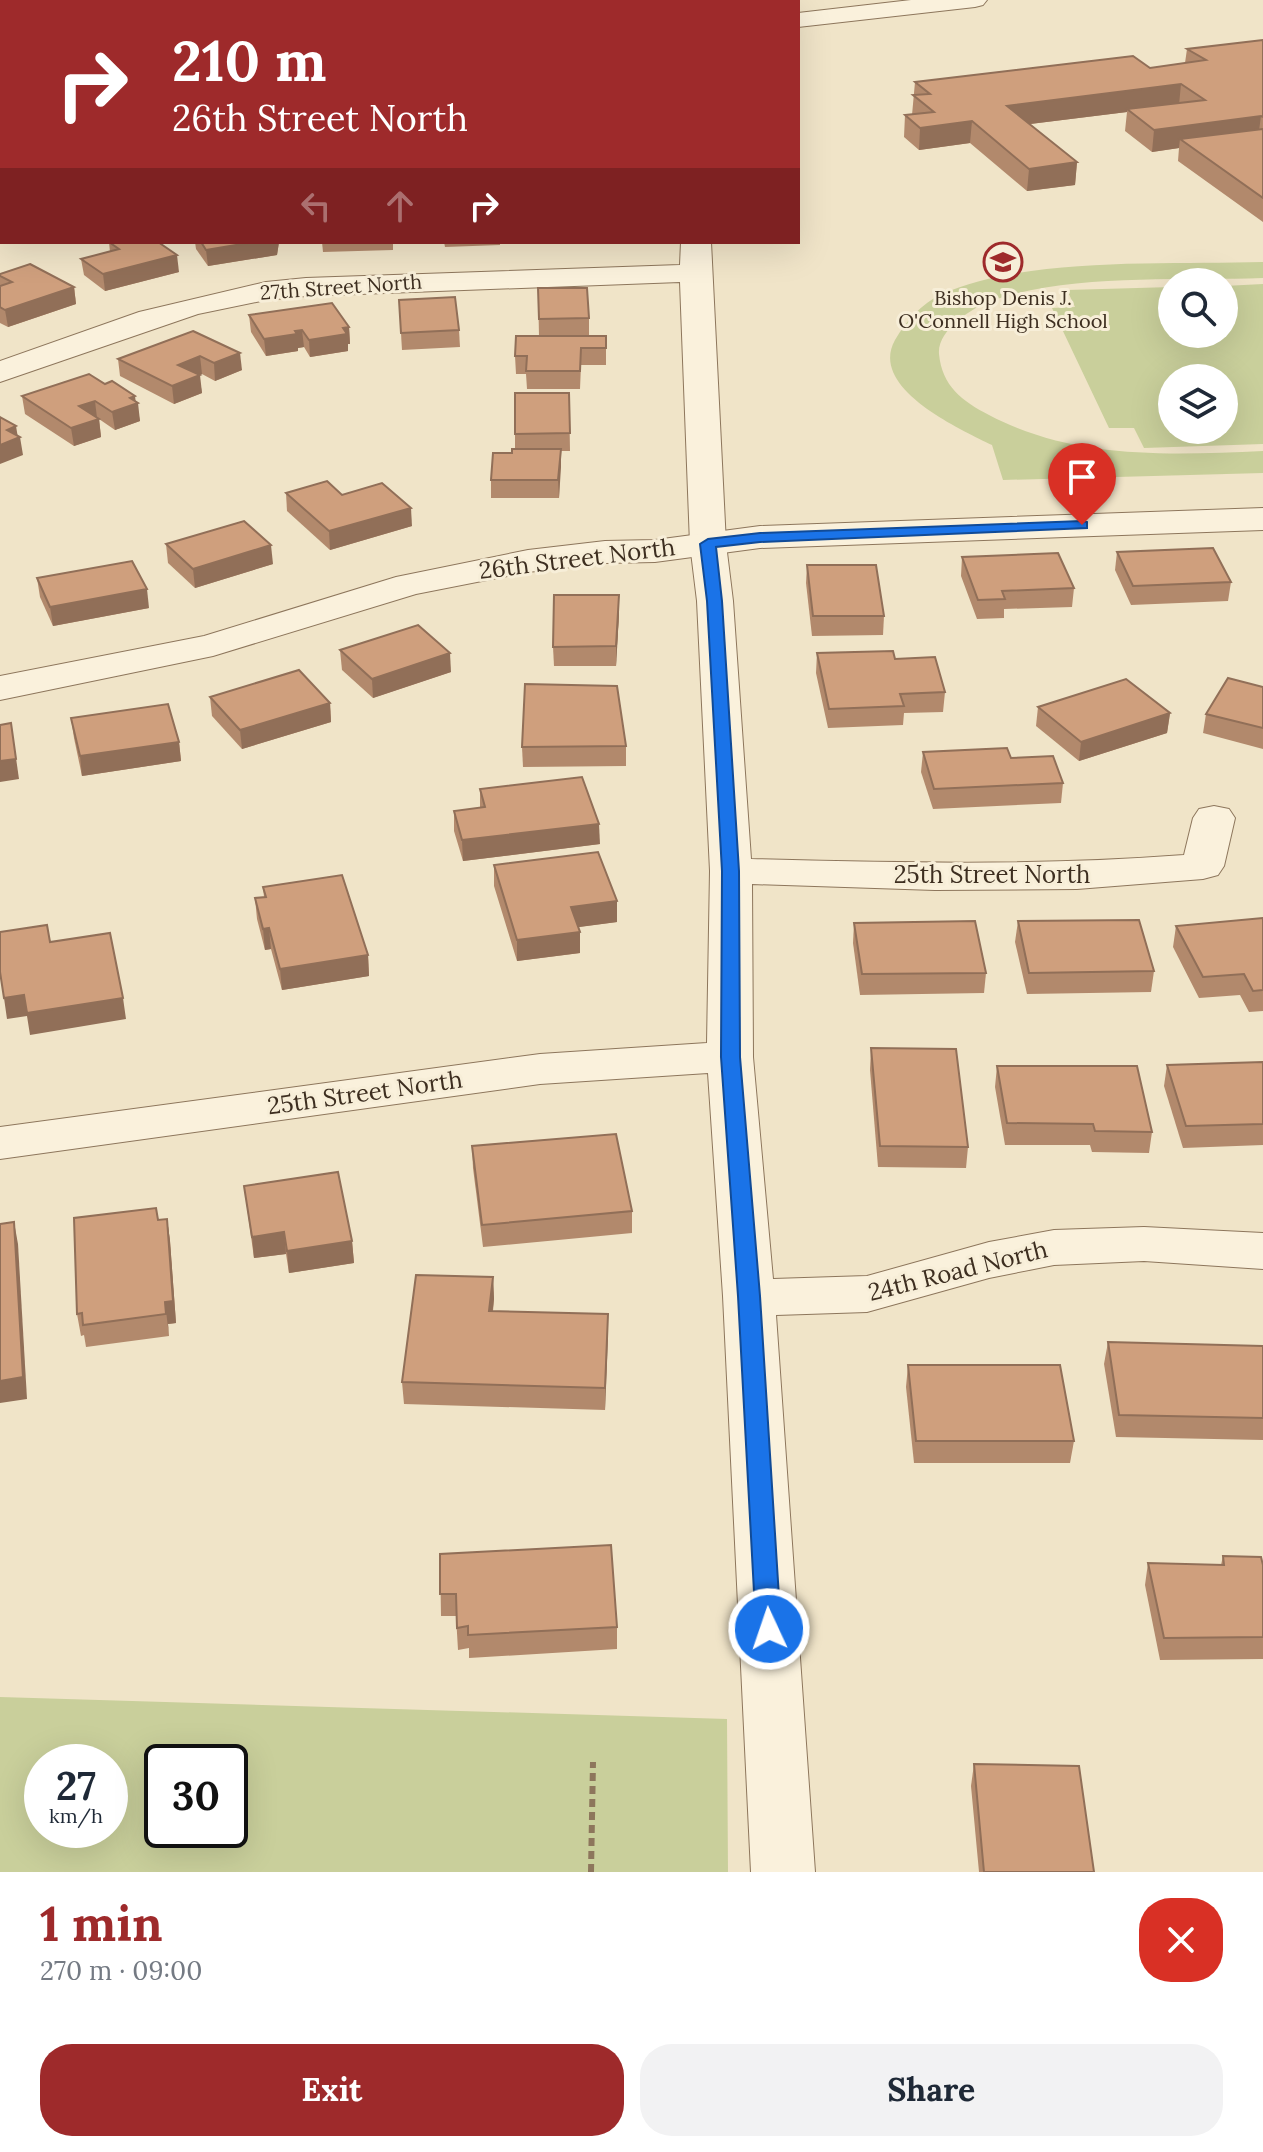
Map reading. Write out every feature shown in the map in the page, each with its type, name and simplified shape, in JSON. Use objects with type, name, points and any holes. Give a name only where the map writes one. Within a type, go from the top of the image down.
[{"type":"street","points":[[800,20],[975,0]]},
{"type":"street","points":[[695,257],[708,544],[715,601],[731,871],[730,1057],[749,1296],[783,1872]]},
{"type":"street","name":"27th Street North","points":[[0,372],[161,314],[253,292],[695,257]]},
{"type":"street","name":"26th Street North","points":[[0,688],[213,645],[383,592],[471,571],[593,554],[655,551],[760,537],[1263,519]]},
{"type":"street","name":"25th Street North","points":[[731,871],[935,877],[1077,876],[1203,866],[1214,818]]},
{"type":"street","name":"25th Street North","points":[[0,1143],[540,1069],[730,1057]]},
{"type":"street","name":"24th Road North","points":[[749,1296],[857,1296],[1008,1255],[1058,1247],[1121,1245],[1263,1251]]},
{"type":"path","points":[[591,1872],[593,1762]]},
{"type":"green space","points":[[1263,262],[1263,278],[1238,278],[1238,268],[1158,268],[1158,280],[1055,286],[991,301],[957,321],[944,337],[939,354],[949,384],[962,398],[989,415],[1021,430],[1055,440],[1089,447],[1158,453],[1263,451],[1263,473],[1003,480],[992,445],[921,404],[905,390],[894,374],[890,358],[895,340],[921,308],[942,294],[1016,273],[1142,263]]},
{"type":"green space","points":[[1263,284],[1263,444],[1144,448],[1134,428],[1109,428],[1052,308],[1075,307],[1067,290],[1158,287],[1158,348],[1238,348],[1238,285]]},
{"type":"green space","points":[[0,1697],[727,1719],[728,1872],[0,1872]]},
{"type":"building","points":[[1263,40],[1263,117],[1154,130],[1127,109],[1205,100],[1181,84],[1007,106],[1077,162],[1029,169],[972,121],[920,128],[905,115],[934,112],[913,95],[930,94],[915,82],[1133,56],[1150,68],[1206,60],[1187,49]]},
{"type":"building","points":[[1263,129],[1263,198],[1180,139]]},
{"type":"building","points":[[112,244],[161,244],[177,255],[103,274],[81,259],[119,249]]},
{"type":"building","points":[[202,244],[242,244],[206,250]]},
{"type":"building","points":[[30,264],[74,287],[5,310],[0,307],[0,286],[12,282],[0,274]]},
{"type":"building","points":[[538,288],[587,288],[589,318],[539,319]]},
{"type":"building","points":[[455,297],[459,330],[401,333],[399,300]]},
{"type":"building","points":[[332,303],[349,327],[343,328],[347,334],[309,340],[302,330],[295,331],[297,334],[264,339],[249,315]]},
{"type":"building","points":[[193,331],[240,353],[214,363],[200,356],[178,365],[200,375],[172,386],[118,359]]},
{"type":"building","points":[[516,336],[606,336],[606,348],[581,348],[580,371],[526,371],[527,356],[515,356]]},
{"type":"building","points":[[89,374],[105,384],[112,381],[135,396],[130,398],[138,403],[112,412],[95,401],[79,406],[99,419],[71,428],[22,396]]},
{"type":"building","points":[[515,393],[569,393],[570,433],[515,434]]},
{"type":"building","points":[[0,417],[16,426],[7,430],[20,437],[0,445]]},
{"type":"building","points":[[512,449],[561,449],[558,480],[491,480],[493,453],[512,453]]},
{"type":"building","points":[[327,481],[342,495],[382,483],[411,508],[329,531],[286,493]]},
{"type":"building","points":[[244,521],[271,545],[193,569],[166,544]]},
{"type":"building","points":[[1213,548],[1231,582],[1133,586],[1117,552]]},
{"type":"building","points":[[1058,553],[1074,588],[1002,591],[1005,599],[978,600],[962,557]]},
{"type":"building","points":[[132,561],[147,589],[50,607],[37,578]]},
{"type":"building","points":[[807,565],[876,565],[884,616],[813,616]]},
{"type":"building","points":[[554,595],[619,595],[616,646],[553,647]]},
{"type":"building","points":[[418,625],[450,653],[372,679],[340,650]]},
{"type":"building","points":[[893,651],[895,659],[935,657],[945,692],[900,694],[904,706],[829,709],[817,653]]},
{"type":"building","points":[[299,670],[330,703],[240,730],[210,697]]},
{"type":"building","points":[[1228,678],[1263,687],[1263,728],[1206,714]]},
{"type":"building","points":[[1126,679],[1170,713],[1081,742],[1038,707]]},
{"type":"building","points":[[525,684],[617,686],[626,746],[522,747]]},
{"type":"building","points":[[168,704],[179,742],[80,756],[71,718]]},
{"type":"building","points":[[11,723],[16,759],[0,761],[0,725]]},
{"type":"building","points":[[1007,748],[1011,758],[1053,756],[1063,783],[934,789],[923,752]]},
{"type":"building","points":[[582,777],[599,824],[462,840],[454,811],[485,807],[480,789]]},
{"type":"building","points":[[598,852],[617,901],[571,907],[580,932],[517,940],[494,865]]},
{"type":"building","points":[[342,875],[368,955],[280,969],[269,928],[263,929],[255,898],[266,897],[263,887]]},
{"type":"building","points":[[1263,918],[1263,990],[1253,991],[1244,974],[1203,977],[1176,926]]},
{"type":"building","points":[[1139,920],[1154,971],[1029,973],[1018,921]]},
{"type":"building","points":[[975,921],[986,973],[862,974],[854,923]]},
{"type":"building","points":[[47,925],[50,942],[110,933],[123,998],[27,1013],[24,995],[4,998],[0,972],[0,932]]},
{"type":"building","points":[[871,1048],[956,1049],[968,1147],[880,1146]]},
{"type":"building","points":[[1263,1062],[1263,1124],[1186,1126],[1167,1065]]},
{"type":"building","points":[[997,1066],[1137,1066],[1152,1132],[1095,1131],[1093,1124],[1007,1123]]},
{"type":"building","points":[[616,1134],[632,1211],[482,1225],[472,1146]]},
{"type":"building","points":[[338,1172],[352,1241],[287,1251],[284,1232],[252,1237],[244,1186]]},
{"type":"building","points":[[156,1208],[158,1220],[167,1219],[173,1301],[165,1302],[166,1314],[83,1325],[82,1313],[77,1314],[74,1218]]},
{"type":"building","points":[[14,1222],[23,1377],[0,1381],[0,1224]]},
{"type":"building","points":[[416,1275],[493,1277],[489,1311],[608,1314],[605,1388],[402,1382]]},
{"type":"building","points":[[1108,1342],[1263,1346],[1263,1418],[1119,1415]]},
{"type":"building","points":[[908,1365],[1060,1365],[1074,1441],[916,1441]]},
{"type":"building","points":[[611,1545],[617,1627],[468,1635],[468,1626],[457,1628],[456,1594],[440,1594],[440,1554]]},
{"type":"building","points":[[1223,1556],[1261,1557],[1263,1637],[1164,1638],[1148,1563],[1224,1565]]},
{"type":"building","points":[[974,1764],[1079,1766],[1094,1872],[984,1872]]},
{"type":"place","name":"Bishop Denis J. O'Connell High School","points":[[1003,262]]},
{"type":"route","points":[[769,1629],[749,1296],[730,1057],[731,871],[715,601],[708,544],[760,537],[1082,525]]}]
